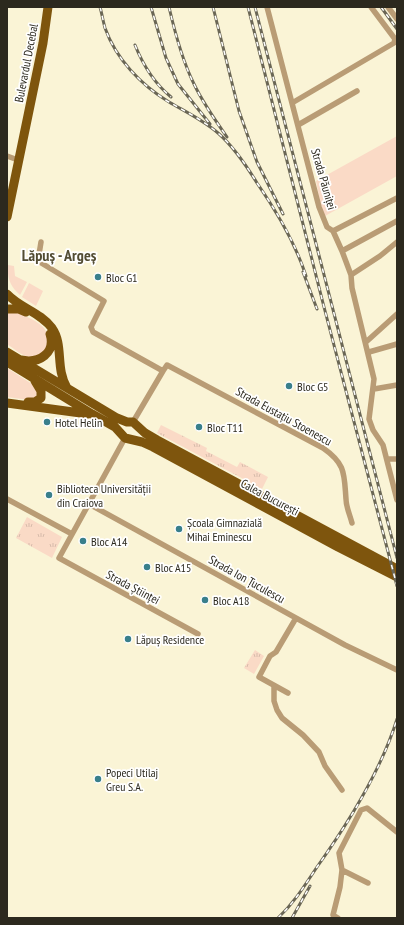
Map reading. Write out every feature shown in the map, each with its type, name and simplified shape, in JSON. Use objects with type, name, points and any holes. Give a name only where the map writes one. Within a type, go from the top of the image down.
[{"type":"main road","name":"Bulevardul Decebal","points":[[7,217],[43,43],[48,7]]},
{"type":"main road","points":[[7,294],[34,312],[52,328],[59,347],[58,357],[63,381],[67,388]]},
{"type":"main road","points":[[7,309],[19,309],[28,313],[47,327],[51,335],[52,342],[50,349],[45,355],[32,361],[18,359]]},
{"type":"main road","name":"Calea București","points":[[7,352],[117,418],[133,424],[157,440],[352,550]]},
{"type":"main road","name":"Calea București","points":[[7,362],[115,427],[126,437],[153,447],[381,565],[397,577]]},
{"type":"main road","points":[[7,400],[31,403],[41,398],[41,391],[35,380]]},
{"type":"main road","points":[[7,403],[92,414]]},
{"type":"main road","points":[[133,424],[138,434],[126,437],[122,425],[133,424]]},
{"type":"main road","name":"Calea București","points":[[381,565],[397,569]]},
{"type":"street","name":"Strada Păuniței","points":[[267,7],[319,207],[327,227],[333,232],[342,251],[351,275],[352,288],[374,379],[374,389],[369,419],[373,430],[383,446],[397,500]]},
{"type":"street","points":[[292,103],[394,44],[395,39],[370,7]]},
{"type":"street","points":[[388,7],[397,19]]},
{"type":"street","points":[[298,125],[357,91]]},
{"type":"street","points":[[7,156],[18,160]]},
{"type":"street","points":[[333,232],[397,198]]},
{"type":"street","points":[[342,251],[397,221]]},
{"type":"street","points":[[41,242],[38,261],[104,301],[90,327],[93,332],[162,371],[133,424]]},
{"type":"street","points":[[351,275],[380,256],[397,242]]},
{"type":"street","points":[[366,342],[397,314]]},
{"type":"street","points":[[368,352],[397,344]]},
{"type":"street","name":"Strada Eustațiu Stoenescu","points":[[162,371],[167,365],[330,453],[343,472],[345,479],[346,501],[352,523]]},
{"type":"street","points":[[374,389],[397,385]]},
{"type":"street","points":[[7,499],[72,534],[126,437]]},
{"type":"street","points":[[387,459],[397,459]]},
{"type":"street","name":"Strada Ion Țuculescu","points":[[89,504],[345,645],[397,670]]},
{"type":"street","name":"Strada Științei","points":[[72,534],[58,558],[198,634]]},
{"type":"street","points":[[288,693],[259,677],[270,656],[276,652],[296,618]]},
{"type":"street","points":[[274,686],[274,701],[282,718],[315,748],[342,790]]},
{"type":"street","points":[[338,918],[334,915],[334,909],[340,887],[342,870],[339,853],[361,810],[367,808],[397,832]]},
{"type":"street","points":[[342,870],[368,883]]},
{"type":"green space","points":[[397,136],[397,176],[325,216],[322,212],[316,181]]},
{"type":"green space","points":[[8,265],[14,266],[15,276],[27,282],[20,295],[10,282]]},
{"type":"green space","points":[[29,283],[43,291],[36,306],[22,297]]},
{"type":"green space","points":[[9,310],[35,321],[43,327],[48,337],[48,342],[43,352],[39,355],[35,357],[26,356],[7,344],[7,311]]},
{"type":"green space","points":[[7,368],[32,384],[37,392],[36,398],[29,400],[7,397]]},
{"type":"green space","points":[[161,425],[207,448],[206,451],[237,467],[240,462],[268,477],[262,489],[157,433]]},
{"type":"green space","points":[[27,517],[62,537],[52,558],[16,538]]},
{"type":"green space","points":[[255,650],[264,656],[254,674],[244,668]]},
{"type":"railway","points":[[100,7],[105,28],[110,39],[123,61],[139,79],[169,102],[212,128],[224,138],[239,156],[272,205],[285,228],[297,251],[306,276]]},
{"type":"railway","points":[[151,7],[166,58],[178,84],[210,124]]},
{"type":"railway","points":[[169,7],[179,46],[190,75],[205,105],[227,137]]},
{"type":"railway","points":[[213,7],[239,111],[257,162],[283,214]]},
{"type":"railway","points":[[248,7],[397,586]]},
{"type":"railway","points":[[255,7],[397,558]]},
{"type":"railway","points":[[381,7],[397,29]]},
{"type":"railway","points":[[135,45],[150,73],[159,86],[171,97]]},
{"type":"railway","points":[[303,272],[317,309]]},
{"type":"railway","points":[[278,918],[299,894],[363,796],[382,758],[397,719]]},
{"type":"railway","points":[[292,918],[310,886]]},
{"type":"place","name":"Bloc G1","points":[[98,277]]},
{"type":"place","name":"Bloc G5","points":[[289,386]]},
{"type":"place","name":"Hotel Helin","points":[[47,422]]},
{"type":"place","name":"Bloc T11","points":[[199,427]]},
{"type":"place","name":"Biblioteca Universității din Craiova","points":[[49,495]]},
{"type":"place","name":"Școala Gimnazială Mihai Eminescu","points":[[179,529]]},
{"type":"place","name":"Bloc A14","points":[[83,541]]},
{"type":"place","name":"Bloc A15","points":[[147,567]]},
{"type":"place","name":"Bloc A18","points":[[205,600]]},
{"type":"place","name":"Lăpuș Residence","points":[[128,639]]},
{"type":"place","name":"Popeci Utilaj Greu S.A.","points":[[98,779]]},
{"type":"district","name":"Lăpuș - Argeș","points":[[59,255]]}]
